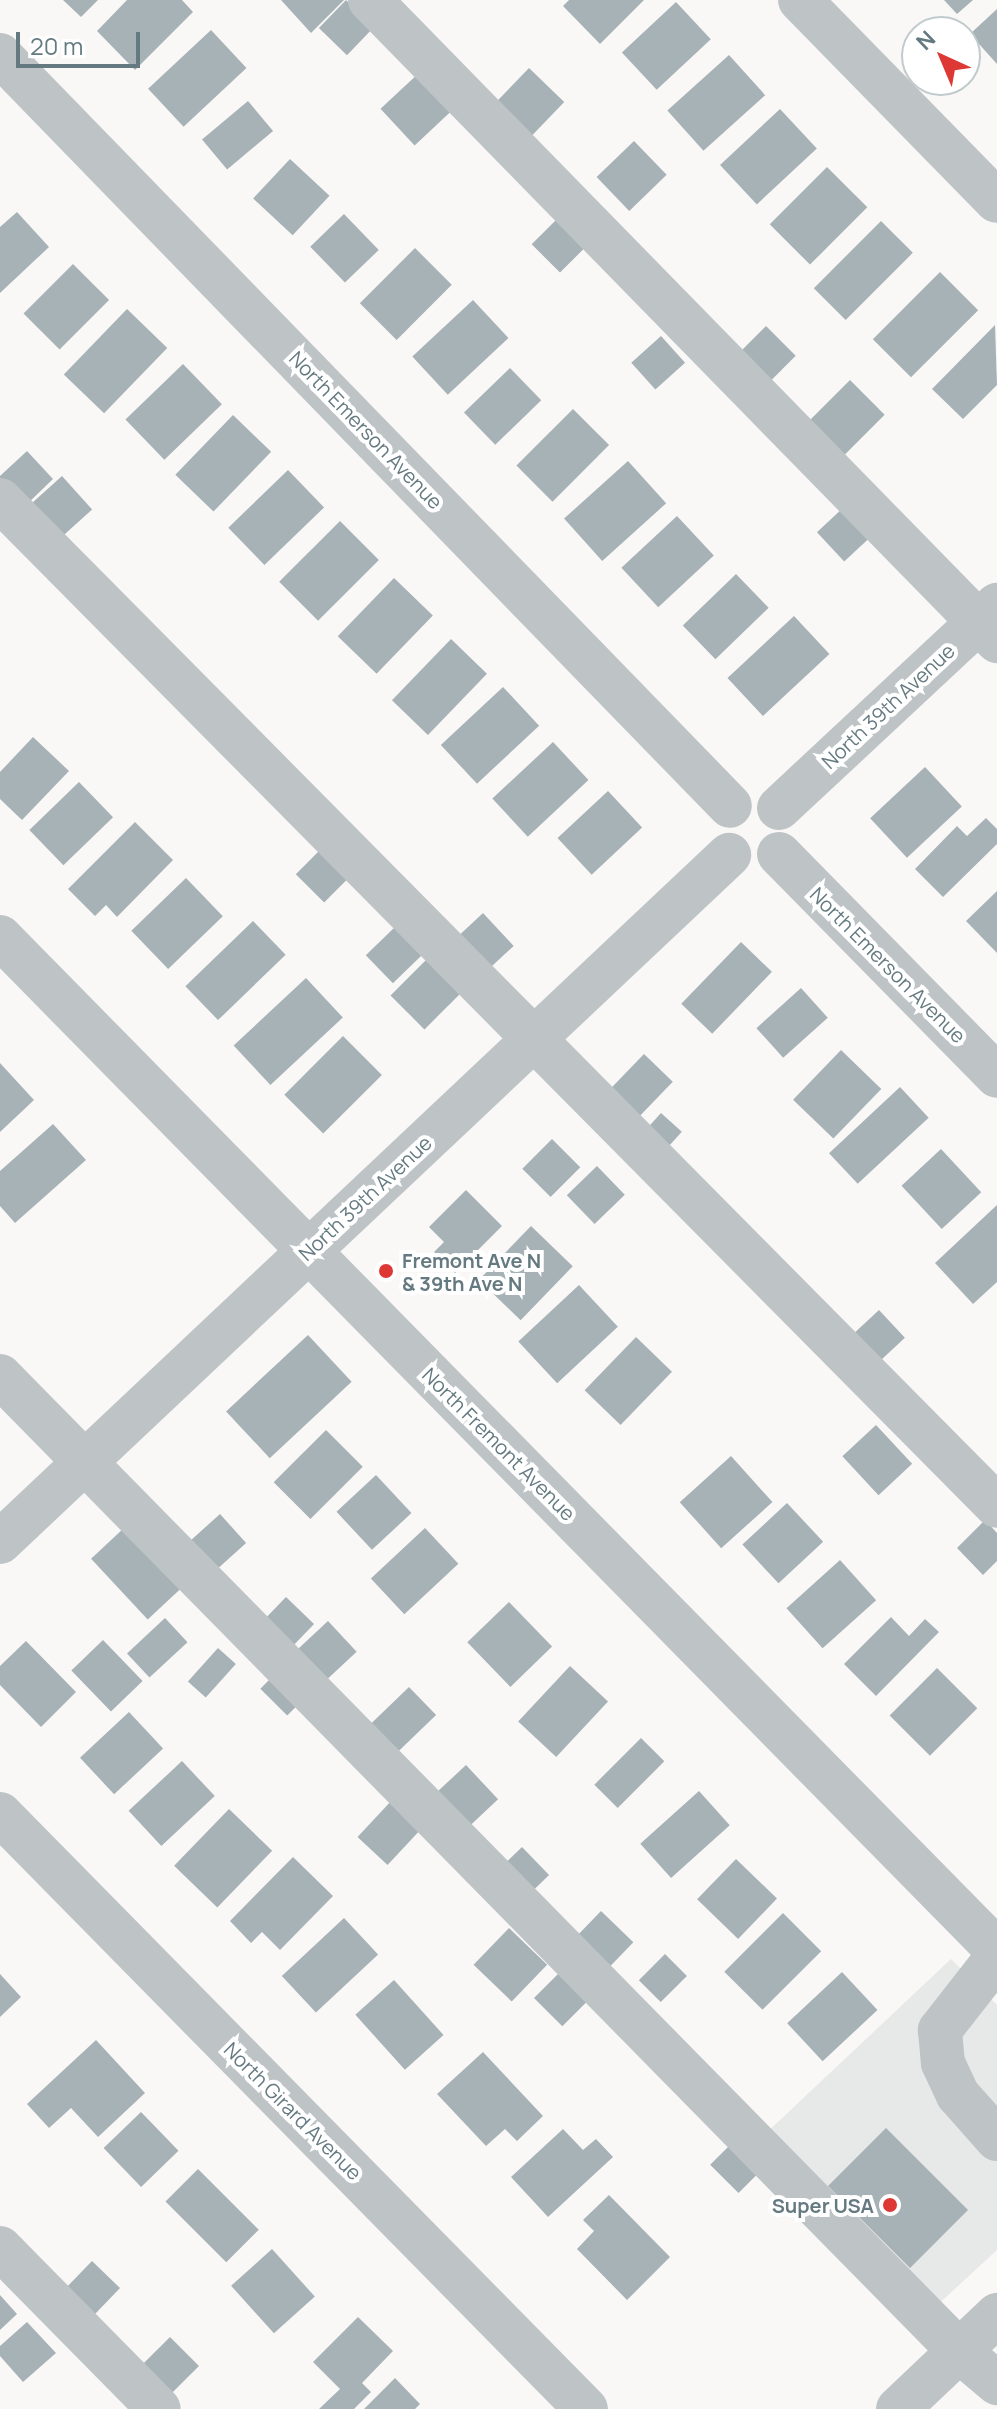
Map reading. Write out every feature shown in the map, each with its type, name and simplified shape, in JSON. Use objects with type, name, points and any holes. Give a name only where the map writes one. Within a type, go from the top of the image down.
[{"type":"street","points":[[370,0],[991,623]]},
{"type":"street","points":[[800,0],[997,201]]},
{"type":"street","name":"North Emerson Avenue","points":[[0,55],[730,806]]},
{"type":"street","points":[[0,500],[997,1506]]},
{"type":"street","name":"North 39th Avenue","points":[[779,808],[991,623]]},
{"type":"street","points":[[756,796],[779,808],[789,831],[779,854],[763,864],[752,865],[729,855],[720,829],[730,806],[756,796]]},
{"type":"street","name":"North Emerson Avenue","points":[[779,854],[997,1076]]},
{"type":"street","name":"North 39th Avenue","points":[[0,1542],[729,855]]},
{"type":"street","name":"North Fremont Avenue","points":[[0,937],[997,1950]]},
{"type":"street","points":[[0,1376],[959,2351],[997,2383]]},
{"type":"street","name":"North Girard Avenue","points":[[0,1814],[586,2409]]},
{"type":"street","points":[[997,1957],[940,2030],[943,2063],[958,2095],[997,2139]]},
{"type":"street","points":[[0,2248],[159,2409]]},
{"type":"street","points":[[898,2409],[997,2315]]},
{"type":"shaded area","points":[[951,1959],[997,2005],[997,2250],[932,2310],[762,2137]]},
{"type":"building","points":[[63,0],[98,0],[81,17]]},
{"type":"building","points":[[127,0],[182,0],[193,12],[135,70],[97,31]]},
{"type":"building","points":[[281,0],[344,0],[311,33]]},
{"type":"building","points":[[346,0],[374,27],[347,55],[319,28]]},
{"type":"building","points":[[569,0],[644,0],[600,44],[563,6]]},
{"type":"building","points":[[944,0],[973,0],[957,14]]},
{"type":"building","points":[[676,2],[711,39],[657,90],[622,52]]},
{"type":"building","points":[[997,9],[997,64],[981,46],[981,24]]},
{"type":"building","points":[[211,30],[246,68],[184,127],[148,89]]},
{"type":"building","points":[[729,55],[765,95],[703,151],[667,111]]},
{"type":"building","points":[[529,68],[564,102],[527,140],[492,106]]},
{"type":"building","points":[[420,72],[454,109],[415,145],[381,109]]},
{"type":"building","points":[[248,101],[273,131],[227,169],[202,140]]},
{"type":"building","points":[[780,109],[817,148],[757,204],[720,165]]},
{"type":"building","points":[[634,141],[667,175],[629,211],[597,177]]},
{"type":"building","points":[[290,159],[329,196],[293,235],[253,198]]},
{"type":"building","points":[[827,167],[867,207],[810,265],[770,224]]},
{"type":"building","points":[[17,212],[49,247],[0,293],[0,227]]},
{"type":"building","points":[[344,214],[379,250],[345,283],[310,247]]},
{"type":"building","points":[[560,216],[588,244],[560,273],[532,244]]},
{"type":"building","points":[[881,221],[913,253],[846,320],[814,288]]},
{"type":"building","points":[[415,248],[452,285],[397,340],[360,303]]},
{"type":"building","points":[[73,264],[109,300],[60,350],[24,313]]},
{"type":"building","points":[[940,272],[978,310],[911,377],[873,339]]},
{"type":"building","points":[[473,300],[508,338],[448,395],[412,357]]},
{"type":"building","points":[[127,309],[167,348],[104,413],[64,374]]},
{"type":"building","points":[[995,325],[997,385],[963,419],[932,389]]},
{"type":"building","points":[[766,326],[796,356],[766,385],[736,356]]},
{"type":"building","points":[[661,336],[685,363],[655,390],[631,363]]},
{"type":"building","points":[[183,364],[222,404],[164,460],[125,420]]},
{"type":"building","points":[[510,368],[541,400],[495,445],[464,412]]},
{"type":"building","points":[[850,380],[885,415],[839,460],[805,425]]},
{"type":"building","points":[[573,409],[609,445],[552,502],[516,466]]},
{"type":"building","points":[[233,415],[271,452],[213,512],[175,475]]},
{"type":"building","points":[[27,451],[53,479],[23,508],[0,483],[0,476]]},
{"type":"building","points":[[628,461],[666,503],[602,561],[564,519]]},
{"type":"building","points":[[288,470],[324,507],[264,565],[228,528]]},
{"type":"building","points":[[62,476],[92,509],[55,543],[25,509]]},
{"type":"building","points":[[844,507],[871,536],[844,561],[817,532]]},
{"type":"building","points":[[677,516],[714,555],[658,607],[621,568]]},
{"type":"building","points":[[340,521],[379,560],[318,621],[279,582]]},
{"type":"building","points":[[736,574],[769,608],[715,659],[683,625]]},
{"type":"building","points":[[394,578],[433,616],[377,674],[338,636]]},
{"type":"building","points":[[794,616],[829,654],[763,716],[727,678]]},
{"type":"building","points":[[451,639],[487,674],[428,735],[392,700]]},
{"type":"building","points":[[503,687],[539,726],[477,784],[441,745]]},
{"type":"building","points":[[33,737],[69,771],[22,820],[0,799],[0,772]]},
{"type":"building","points":[[553,742],[588,780],[528,837],[492,799]]},
{"type":"building","points":[[925,767],[962,806],[907,858],[870,818]]},
{"type":"building","points":[[79,782],[113,817],[63,865],[29,830]]},
{"type":"building","points":[[608,791],[642,828],[592,875],[558,838]]},
{"type":"building","points":[[986,818],[997,829],[997,844],[943,897],[915,869],[957,826],[967,836]]},
{"type":"building","points":[[135,822],[173,860],[117,917],[106,905],[95,916],[68,889]]},
{"type":"building","points":[[322,848],[350,876],[324,902],[296,874]]},
{"type":"building","points":[[186,878],[223,916],[168,969],[131,931]]},
{"type":"building","points":[[997,891],[997,953],[966,921]]},
{"type":"building","points":[[483,913],[514,946],[484,974],[453,941]]},
{"type":"building","points":[[253,921],[286,955],[218,1020],[185,986]]},
{"type":"building","points":[[396,926],[423,954],[393,983],[366,955]]},
{"type":"building","points":[[741,942],[772,972],[712,1034],[681,1004]]},
{"type":"building","points":[[428,958],[462,992],[424,1029],[391,995]]},
{"type":"building","points":[[306,978],[343,1017],[270,1085],[234,1046]]},
{"type":"building","points":[[801,988],[828,1018],[783,1058],[756,1028]]},
{"type":"building","points":[[343,1036],[382,1075],[323,1134],[284,1095]]},
{"type":"building","points":[[841,1050],[881,1089],[833,1139],[793,1100]]},
{"type":"building","points":[[644,1054],[673,1082],[632,1124],[603,1096]]},
{"type":"building","points":[[0,1063],[34,1100],[0,1132]]},
{"type":"building","points":[[900,1087],[929,1118],[858,1184],[829,1153]]},
{"type":"building","points":[[661,1113],[682,1132],[661,1155],[640,1136]]},
{"type":"building","points":[[53,1124],[86,1160],[15,1223],[0,1206],[0,1171]]},
{"type":"building","points":[[552,1139],[580,1167],[551,1197],[522,1169]]},
{"type":"building","points":[[941,1149],[981,1192],[942,1229],[902,1186]]},
{"type":"building","points":[[597,1166],[625,1195],[595,1224],[567,1195]]},
{"type":"building","points":[[466,1190],[502,1226],[455,1273],[434,1252],[444,1242],[429,1227]]},
{"type":"building","points":[[997,1205],[997,1282],[973,1304],[935,1263]]},
{"type":"building","points":[[531,1226],[573,1266],[521,1320],[479,1280]]},
{"type":"building","points":[[579,1285],[618,1327],[557,1383],[518,1342]]},
{"type":"building","points":[[879,1310],[905,1338],[871,1370],[845,1342]]},
{"type":"building","points":[[308,1335],[352,1382],[270,1458],[226,1411]]},
{"type":"building","points":[[636,1337],[672,1372],[621,1425],[585,1390]]},
{"type":"building","points":[[876,1425],[912,1464],[879,1495],[842,1456]]},
{"type":"building","points":[[326,1430],[363,1467],[310,1519],[274,1482]]},
{"type":"building","points":[[731,1456],[772,1502],[721,1548],[680,1502]]},
{"type":"building","points":[[376,1475],[411,1513],[372,1550],[337,1512]]},
{"type":"building","points":[[787,1503],[823,1542],[779,1583],[742,1545]]},
{"type":"building","points":[[220,1514],[246,1543],[211,1574],[185,1545]]},
{"type":"building","points":[[985,1520],[997,1533],[997,1561],[983,1575],[957,1548]]},
{"type":"building","points":[[124,1528],[181,1589],[148,1619],[91,1559]]},
{"type":"building","points":[[425,1528],[458,1564],[404,1614],[371,1578]]},
{"type":"building","points":[[840,1560],[876,1600],[823,1648],[786,1608]]},
{"type":"building","points":[[286,1597],[314,1624],[290,1649],[262,1622]]},
{"type":"building","points":[[509,1602],[552,1647],[510,1687],[467,1642]]},
{"type":"building","points":[[891,1617],[909,1636],[925,1619],[939,1632],[876,1696],[844,1664]]},
{"type":"building","points":[[165,1618],[188,1642],[149,1678],[127,1653]]},
{"type":"building","points":[[328,1621],[357,1652],[322,1684],[293,1654]]},
{"type":"building","points":[[103,1640],[143,1681],[111,1712],[71,1671]]},
{"type":"building","points":[[26,1641],[76,1692],[41,1727],[0,1685],[0,1666]]},
{"type":"building","points":[[218,1648],[236,1664],[206,1698],[188,1681]]},
{"type":"building","points":[[570,1666],[608,1701],[556,1757],[518,1722]]},
{"type":"building","points":[[937,1668],[977,1708],[930,1756],[890,1715]]},
{"type":"building","points":[[278,1671],[305,1698],[287,1716],[260,1689]]},
{"type":"building","points":[[409,1687],[436,1715],[391,1758],[364,1730]]},
{"type":"building","points":[[129,1712],[163,1749],[114,1794],[80,1758]]},
{"type":"building","points":[[641,1738],[664,1761],[618,1808],[594,1785]]},
{"type":"building","points":[[182,1761],[215,1796],[161,1846],[129,1811]]},
{"type":"building","points":[[466,1765],[498,1799],[466,1829],[434,1795]]},
{"type":"building","points":[[699,1791],[730,1825],[671,1878],[640,1844]]},
{"type":"building","points":[[393,1799],[423,1827],[388,1865],[358,1837]]},
{"type":"building","points":[[229,1809],[272,1851],[217,1908],[174,1866]]},
{"type":"building","points":[[522,1847],[549,1875],[529,1895],[502,1866]]},
{"type":"building","points":[[293,1857],[333,1896],[280,1950],[262,1932],[251,1943],[230,1921]]},
{"type":"building","points":[[736,1859],[777,1899],[738,1939],[697,1899]]},
{"type":"building","points":[[601,1911],[633,1942],[605,1972],[573,1940]]},
{"type":"building","points":[[783,1913],[821,1951],[762,2010],[724,1972]]},
{"type":"building","points":[[344,1918],[378,1955],[316,2013],[282,1976]]},
{"type":"building","points":[[509,1928],[547,1965],[512,2002],[474,1965]]},
{"type":"building","points":[[665,1954],[687,1976],[661,2002],[639,1980]]},
{"type":"building","points":[[563,1969],[591,1997],[562,2026],[534,1998]]},
{"type":"building","points":[[842,1972],[877,2010],[823,2061],[787,2023]]},
{"type":"building","points":[[0,1974],[21,1997],[0,2017]]},
{"type":"building","points":[[394,1980],[444,2035],[405,2070],[355,2015]]},
{"type":"building","points":[[96,2040],[145,2093],[98,2137],[71,2108],[49,2128],[27,2104]]},
{"type":"building","points":[[483,2052],[543,2116],[517,2141],[505,2129],[486,2146],[437,2094]]},
{"type":"building","points":[[141,2112],[179,2151],[141,2187],[104,2148]]},
{"type":"building","points":[[886,2128],[968,2210],[910,2268],[828,2186]]},
{"type":"building","points":[[563,2129],[583,2150],[596,2139],[613,2157],[548,2217],[511,2177]]},
{"type":"building","points":[[730,2145],[758,2173],[738,2193],[710,2165]]},
{"type":"building","points":[[198,2169],[259,2230],[226,2262],[165,2202]]},
{"type":"building","points":[[609,2195],[670,2257],[627,2300],[577,2249],[594,2231],[583,2220]]},
{"type":"building","points":[[272,2249],[315,2297],[274,2333],[231,2286]]},
{"type":"building","points":[[92,2261],[120,2288],[89,2320],[61,2293]]},
{"type":"building","points":[[0,2295],[17,2314],[0,2330]]},
{"type":"building","points":[[358,2317],[393,2351],[362,2383],[371,2392],[354,2409],[319,2409],[340,2389],[313,2362]]},
{"type":"building","points":[[27,2322],[56,2353],[23,2382],[0,2356],[0,2346]]},
{"type":"building","points":[[170,2337],[199,2366],[167,2398],[138,2369]]},
{"type":"building","points":[[395,2378],[420,2404],[415,2409],[364,2409]]},
{"type":"place","name":"Fremont Ave N & 39th Ave N","points":[[386,1271]]},
{"type":"place","name":"Super USA","points":[[890,2205]]}]
